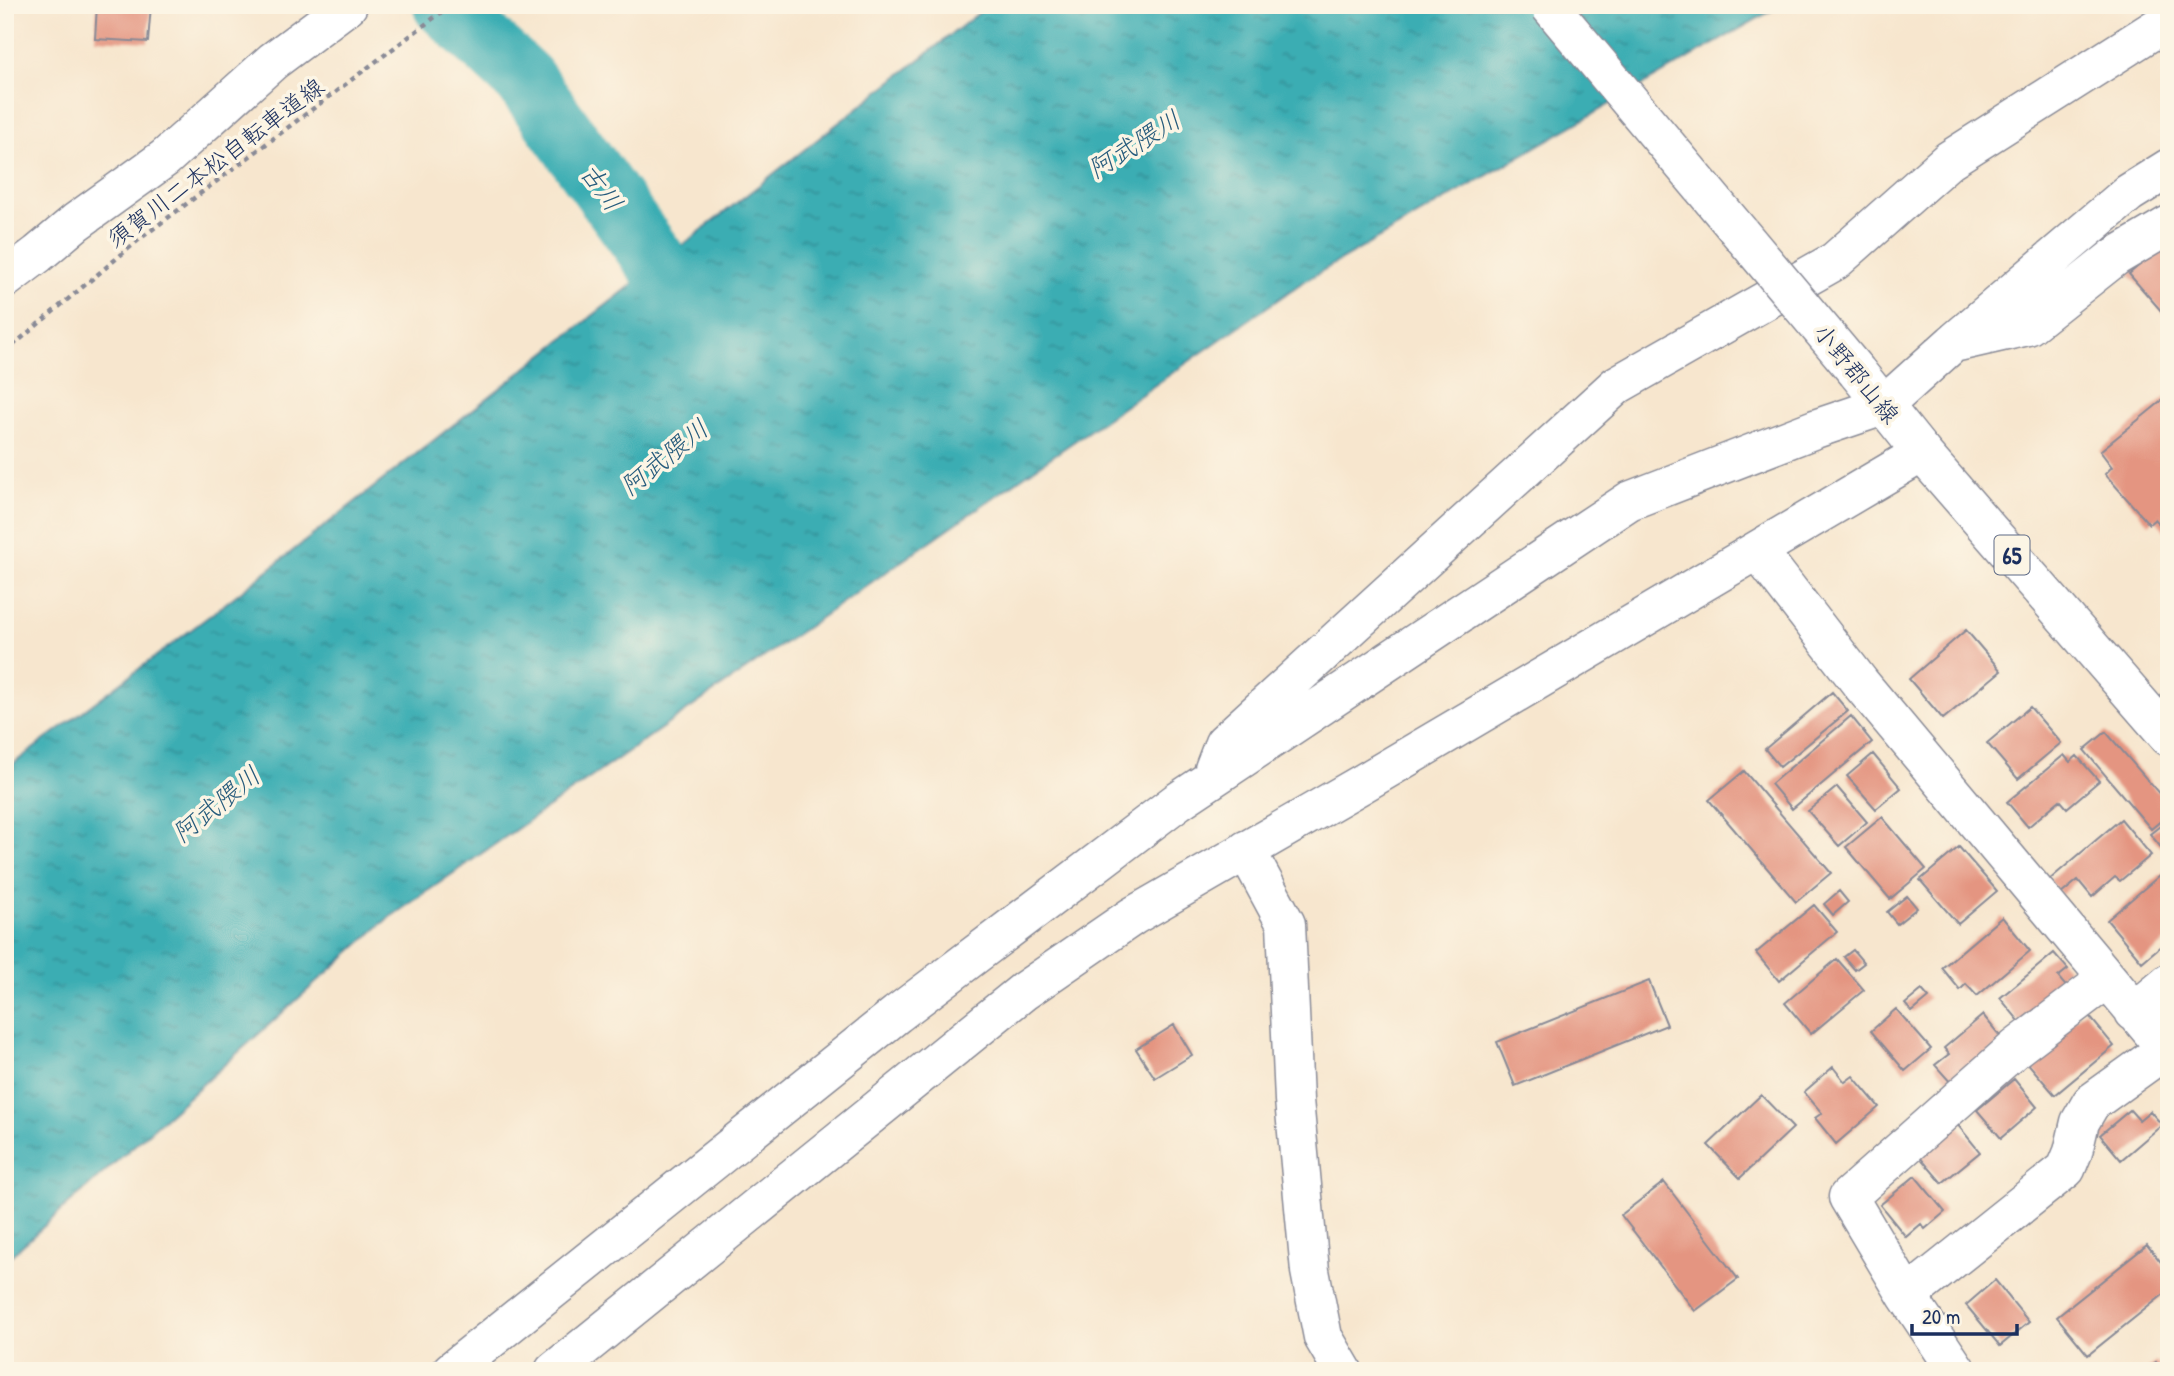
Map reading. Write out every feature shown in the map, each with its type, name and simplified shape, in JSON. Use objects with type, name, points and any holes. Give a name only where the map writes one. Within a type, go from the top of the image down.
[{"type":"street","points":[[5,279],[22,255],[76,222],[165,158],[273,61],[348,5]]},
{"type":"street","name":"小野郡山線","points":[[1549,5],[1922,453],[2169,737]]},
{"type":"street","points":[[1210,781],[1224,743],[1617,385],[1835,261],[1949,160],[2169,20]]},
{"type":"street","points":[[451,1371],[897,1014],[1177,802],[1629,500],[1883,406],[2129,193],[2169,168]]},
{"type":"street","points":[[1953,343],[2028,326],[2115,257],[2169,225]]},
{"type":"street","points":[[554,1371],[1024,991],[1133,916],[1922,453]]},
{"type":"street","points":[[1758,551],[1861,684],[2168,1051],[2091,1103],[2080,1122],[2066,1169],[1907,1296]]},
{"type":"street","points":[[1246,850],[1286,923],[1294,1100],[1310,1271],[1323,1337],[1343,1371]]},
{"type":"street","points":[[1957,1371],[1907,1296],[1848,1197],[2016,1048],[2106,979]]},
{"type":"street","points":[[2134,1013],[2169,983]]},
{"type":"path","name":"須賀川二本松自転車道線","points":[[5,352],[141,238],[452,5]]},
{"type":"water","name":"阿武隈川","points":[[989,5],[1781,5],[1303,282],[386,920],[5,1261],[5,770],[216,611]]},
{"type":"building","points":[[97,5],[151,5],[148,42],[95,39]]},
{"type":"building","points":[[2161,247],[2169,257],[2169,320],[2129,274]]},
{"type":"building","points":[[2169,395],[2169,536],[2155,519],[2149,524],[2105,474],[2112,467],[2100,451]]},
{"type":"building","points":[[1966,630],[2001,671],[1943,719],[1909,679]]},
{"type":"building","points":[[1832,692],[1848,711],[1780,767],[1765,749]]},
{"type":"building","points":[[2030,707],[2061,743],[2018,779],[1987,743]]},
{"type":"building","points":[[1851,716],[1872,742],[1792,809],[1771,784]]},
{"type":"building","points":[[2106,732],[2169,805],[2169,814],[2151,829],[2084,750]]},
{"type":"building","points":[[1873,754],[1901,788],[1876,809],[1847,776]]},
{"type":"building","points":[[2064,755],[2070,762],[2077,756],[2099,781],[2067,808],[2060,800],[2028,827],[2007,802]]},
{"type":"building","points":[[1744,771],[1831,873],[1796,902],[1709,800]]},
{"type":"building","points":[[1837,787],[1867,822],[1839,846],[1808,811]]},
{"type":"building","points":[[1882,817],[1926,869],[1890,899],[1846,847]]},
{"type":"building","points":[[2121,819],[2151,855],[2120,881],[2115,877],[2092,897],[2078,880],[2061,894],[2049,880]]},
{"type":"building","points":[[2169,819],[2169,847],[2164,851],[2150,834]]},
{"type":"building","points":[[1959,847],[1997,891],[1958,924],[1920,880]]},
{"type":"building","points":[[2166,870],[2169,873],[2169,939],[2142,962],[2107,920]]},
{"type":"building","points":[[1839,891],[1848,902],[1833,915],[1824,904]]},
{"type":"building","points":[[1907,896],[1917,908],[1897,924],[1887,912]]},
{"type":"building","points":[[1814,905],[1837,932],[1779,981],[1756,953]]},
{"type":"building","points":[[2002,917],[2030,951],[1977,996],[1966,984],[1960,990],[1942,968]]},
{"type":"building","points":[[1853,950],[1864,963],[1855,970],[1844,957]]},
{"type":"building","points":[[2054,953],[2068,969],[2058,977],[2069,990],[2024,1027],[2000,998]]},
{"type":"building","points":[[1837,959],[1864,990],[1811,1034],[1785,1003]]},
{"type":"building","points":[[1649,981],[1667,1025],[1515,1086],[1497,1042]]},
{"type":"building","points":[[1922,990],[1929,998],[1912,1012],[1905,1004]]},
{"type":"building","points":[[1896,1009],[1931,1049],[1905,1071],[1871,1031]]},
{"type":"building","points":[[2085,1011],[2114,1046],[2055,1095],[2025,1060]]},
{"type":"building","points":[[1983,1015],[2004,1041],[1952,1084],[1935,1065],[1949,1054],[1944,1048]]},
{"type":"building","points":[[1174,1025],[1192,1055],[1155,1078],[1136,1049]]},
{"type":"building","points":[[1833,1067],[1845,1082],[1853,1076],[1879,1107],[1836,1144],[1815,1118],[1822,1113],[1804,1092]]},
{"type":"building","points":[[2014,1079],[2037,1107],[2001,1138],[1977,1110]]},
{"type":"building","points":[[1761,1095],[1793,1128],[1740,1178],[1708,1145]]},
{"type":"building","points":[[2130,1110],[2139,1120],[2150,1111],[2162,1125],[2121,1160],[2100,1135]]},
{"type":"building","points":[[1957,1124],[1980,1152],[1942,1183],[1918,1155]]},
{"type":"building","points":[[1915,1176],[1945,1212],[1925,1229],[1921,1224],[1906,1237],[1880,1205]]},
{"type":"building","points":[[1664,1182],[1738,1279],[1695,1311],[1621,1215]]},
{"type":"building","points":[[2147,1245],[2169,1272],[2169,1290],[2088,1355],[2057,1317]]},
{"type":"building","points":[[1995,1280],[2029,1322],[2000,1346],[1966,1305]]},
{"type":"building","points":[[2156,1362],[2163,1371],[2144,1371]]},
{"type":"waterway","name":"古川","points":[[444,5],[524,79],[709,335]]}]
